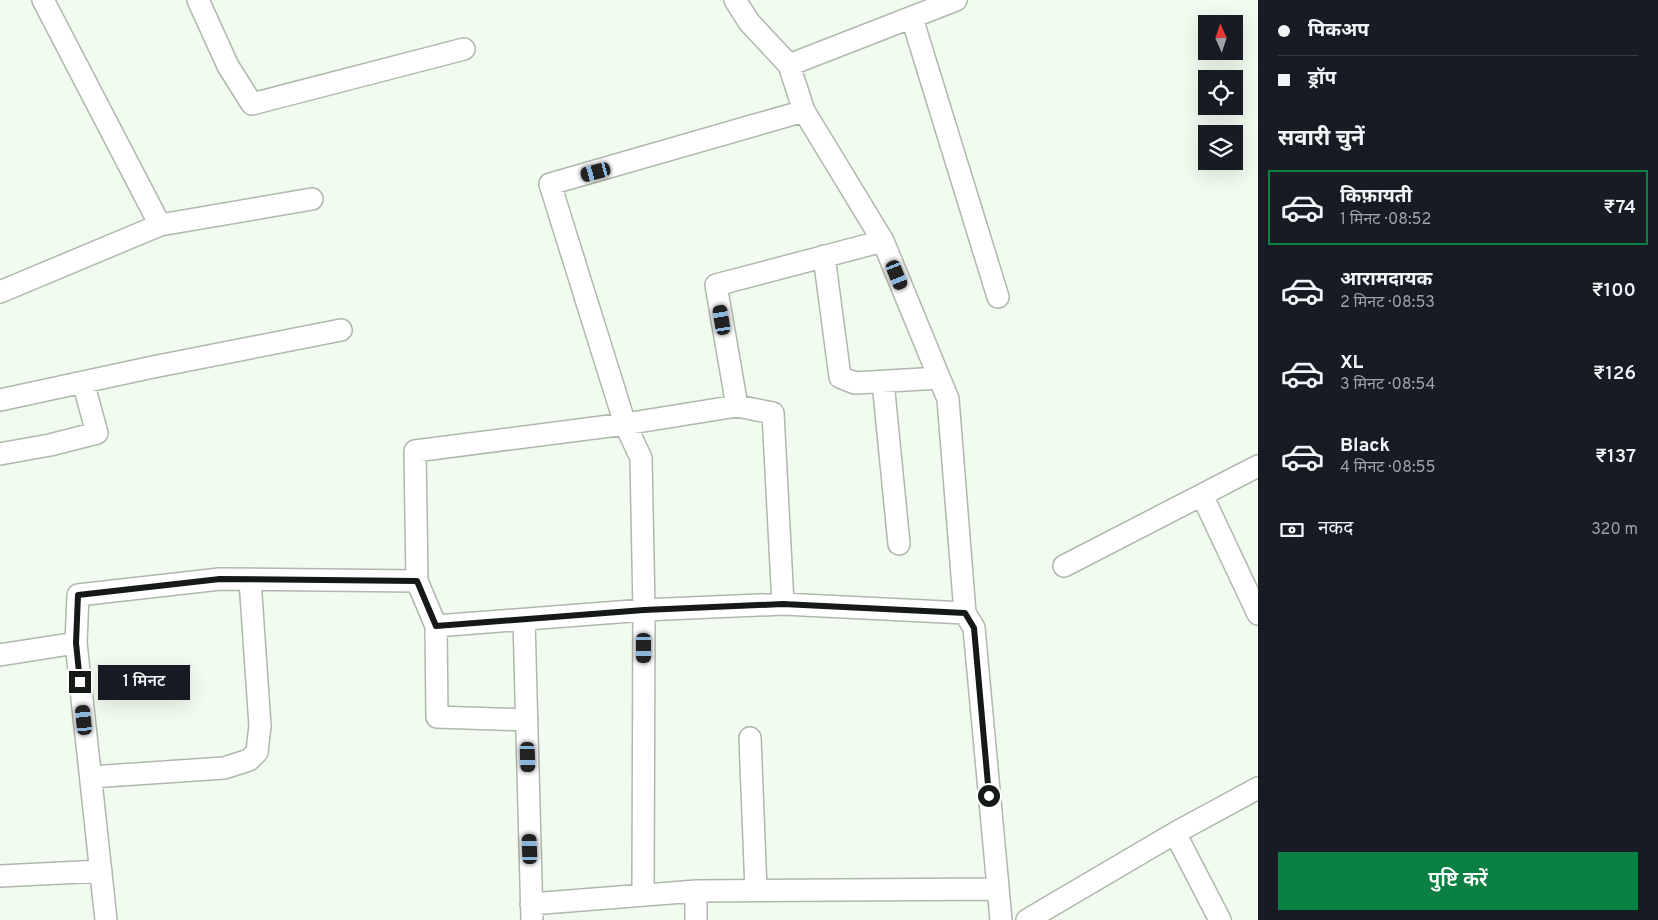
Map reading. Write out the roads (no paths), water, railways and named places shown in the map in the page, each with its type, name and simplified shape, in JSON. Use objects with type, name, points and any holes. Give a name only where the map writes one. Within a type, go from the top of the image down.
[{"type":"street","points":[[43,0],[111,136],[160,225]]},
{"type":"street","points":[[198,0],[228,66],[252,104],[464,49]]},
{"type":"street","points":[[735,0],[749,22],[790,65],[804,110],[883,240],[948,399],[965,613],[974,628],[1001,920]]},
{"type":"street","points":[[790,65],[956,0]]},
{"type":"street","points":[[912,18],[998,297]]},
{"type":"street","points":[[643,894],[644,610],[641,458],[625,424],[550,184],[804,110]]},
{"type":"street","points":[[0,292],[160,225],[312,199]]},
{"type":"street","points":[[737,406],[716,285],[883,240]]},
{"type":"street","points":[[824,256],[840,377],[855,383],[939,378]]},
{"type":"street","points":[[0,400],[341,330]]},
{"type":"street","points":[[0,454],[50,445],[97,433],[83,382]]},
{"type":"street","points":[[883,382],[899,544]]},
{"type":"street","points":[[527,720],[437,717],[436,626],[417,581],[415,451],[625,424],[737,406],[773,412],[783,604]]},
{"type":"street","points":[[1064,566],[1258,466]]},
{"type":"street","points":[[1202,495],[1258,614]]},
{"type":"street","points":[[106,920],[76,643],[78,595],[220,579],[417,581]]},
{"type":"street","points":[[91,777],[224,768],[249,760],[257,752],[260,726],[250,580]]},
{"type":"street","points":[[436,626],[644,610],[783,604],[965,613]]},
{"type":"street","points":[[524,620],[531,912],[643,894],[696,891],[998,890]]},
{"type":"street","points":[[0,655],[76,643]]},
{"type":"street","points":[[750,738],[756,890]]},
{"type":"street","points":[[1027,920],[1174,832],[1258,788]]},
{"type":"street","points":[[1174,832],[1220,920]]},
{"type":"street","points":[[0,876],[101,871]]},
{"type":"street","points":[[696,891],[696,920]]}]
